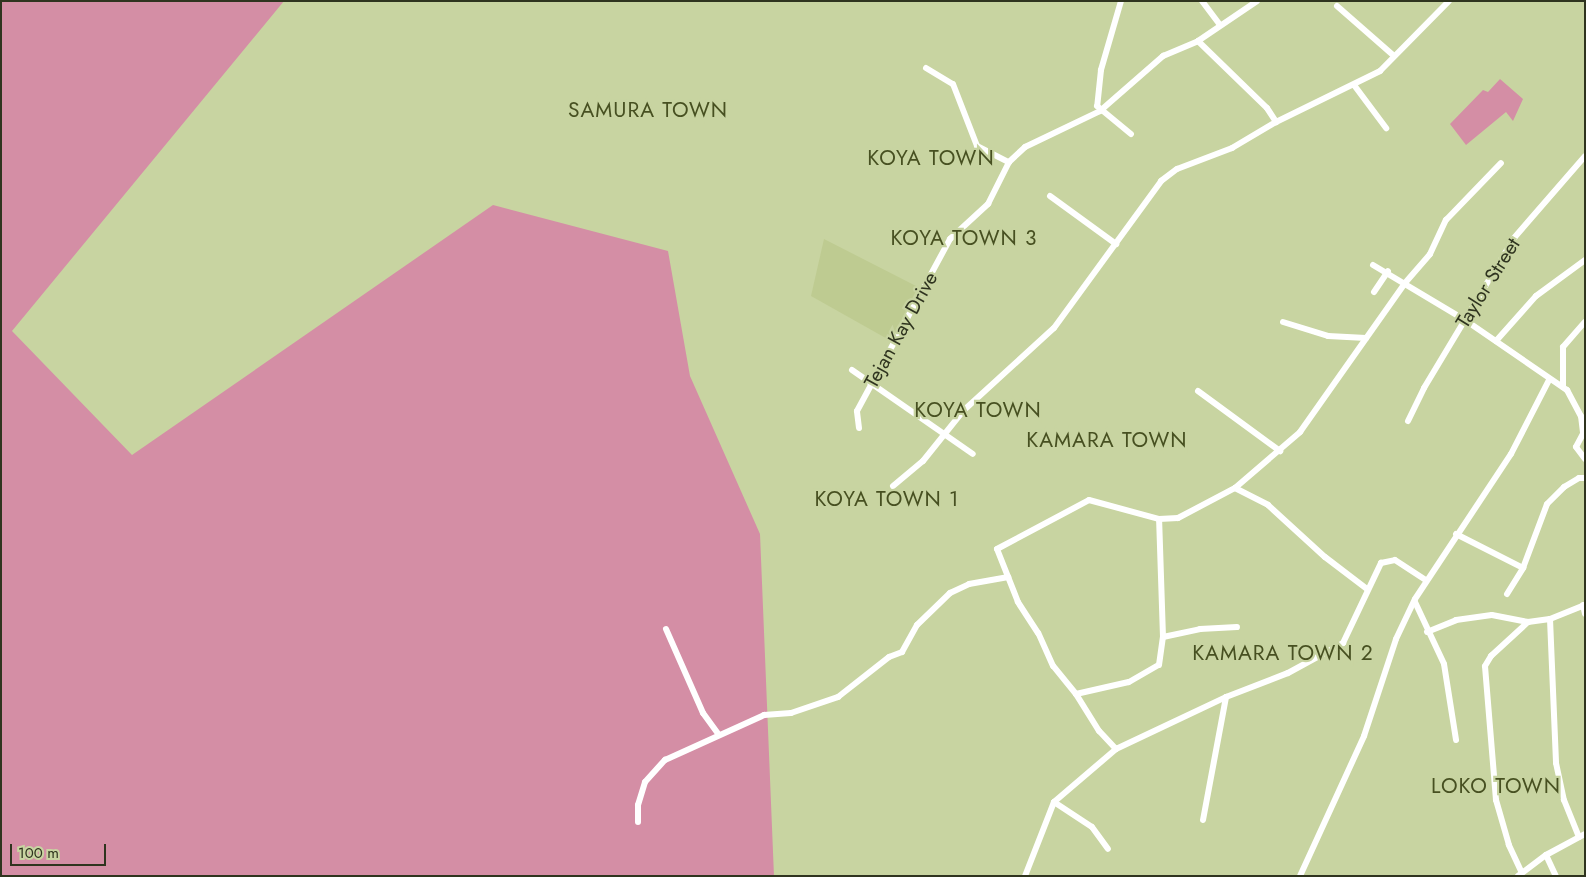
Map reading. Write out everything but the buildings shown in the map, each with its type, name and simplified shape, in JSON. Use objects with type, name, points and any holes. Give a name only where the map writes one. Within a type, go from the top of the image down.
[{"type":"street","points":[[1121,1],[1101,70],[1097,106],[1100,111],[1131,134]]},
{"type":"street","points":[[1202,1],[1220,25]]},
{"type":"street","name":"Tejan Kay Drive","points":[[859,428],[857,411],[871,383],[919,301],[950,238],[988,204],[1008,162],[1025,147],[1100,111],[1163,56],[1198,42],[1257,1]]},
{"type":"street","points":[[893,486],[923,461],[963,411],[1054,328],[1161,181],[1176,169],[1232,148],[1276,122],[1380,71],[1393,55],[1449,1]]},
{"type":"street","points":[[1337,6],[1393,55]]},
{"type":"street","points":[[1198,42],[1267,108],[1276,122]]},
{"type":"street","points":[[926,68],[954,84],[977,146],[1008,162]]},
{"type":"street","points":[[1354,85],[1386,128]]},
{"type":"street","name":"Taylor Street","points":[[1408,421],[1424,388],[1514,238],[1585,156]]},
{"type":"street","points":[[1116,748],[1099,731],[1076,694],[1053,666],[1038,633],[1018,602],[997,549],[1089,500],[1159,520],[1178,518],[1235,488],[1300,432],[1405,283],[1430,254],[1446,220],[1501,163]]},
{"type":"street","points":[[1050,196],[1116,244]]},
{"type":"street","points":[[1496,341],[1536,296],[1585,260]]},
{"type":"street","points":[[1373,265],[1388,272],[1465,320],[1549,380],[1563,387],[1574,400],[1584,431],[1576,447],[1585,459]]},
{"type":"street","points":[[1374,292],[1388,272]]},
{"type":"street","points":[[1283,322],[1328,336],[1366,338]]},
{"type":"street","points":[[1563,387],[1563,347],[1585,322]]},
{"type":"street","points":[[852,370],[974,454]]},
{"type":"street","points":[[1300,876],[1364,736],[1396,638],[1415,599],[1456,534],[1511,454],[1549,380]]},
{"type":"street","points":[[1198,391],[1280,451]]},
{"type":"street","points":[[1507,594],[1522,568],[1547,504],[1564,486],[1579,478],[1585,478]]},
{"type":"street","points":[[1235,488],[1268,505],[1325,557],[1367,589]]},
{"type":"street","points":[[1076,694],[1129,682],[1148,673],[1159,665],[1164,637],[1159,520]]},
{"type":"street","points":[[1456,534],[1522,568]]},
{"type":"street","points":[[1026,876],[1054,802],[1116,748],[1226,697],[1288,673],[1343,643],[1381,562],[1395,560],[1426,580]]},
{"type":"street","points":[[638,822],[638,806],[645,782],[665,760],[718,734],[764,715],[791,713],[838,697],[889,658],[902,652],[917,625],[950,594],[969,584],[1008,577]]},
{"type":"street","points":[[1415,599],[1416,609],[1444,664],[1456,740]]},
{"type":"street","points":[[1428,632],[1456,620],[1492,615],[1528,622],[1550,619],[1584,605],[1585,614]]},
{"type":"street","points":[[1528,622],[1491,656],[1485,666],[1496,800],[1509,845],[1520,873],[1546,854],[1582,835],[1564,800],[1556,763],[1550,619]]},
{"type":"street","points":[[1164,637],[1200,629],[1237,627]]},
{"type":"street","points":[[666,629],[703,713],[718,734]]},
{"type":"street","points":[[1203,820],[1226,697]]},
{"type":"street","points":[[1054,802],[1092,827],[1108,849]]},
{"type":"street","points":[[1546,854],[1556,876]]},
{"type":"shaded area","points":[[1,1],[284,1],[12,331],[132,455],[493,205],[668,251],[690,376],[760,534],[774,876],[1,876]]},
{"type":"shaded area","points":[[1500,79],[1523,99],[1513,121],[1506,112],[1466,145],[1450,124],[1483,90],[1488,92]]},
{"type":"shaded area","points":[[824,239],[918,287],[891,341],[811,296]]},
{"type":"district","name":"SAMURA TOWN","points":[[648,110]]},
{"type":"district","name":"KOYA TOWN","points":[[931,158]]},
{"type":"district","name":"KOYA TOWN 3","points":[[964,238]]},
{"type":"district","name":"KOYA TOWN","points":[[978,410]]},
{"type":"district","name":"KAMARA TOWN","points":[[1107,440]]},
{"type":"district","name":"KOYA TOWN 1","points":[[887,499]]},
{"type":"district","name":"KAMARA TOWN 2","points":[[1283,653]]},
{"type":"district","name":"LOKO TOWN","points":[[1496,786]]}]
